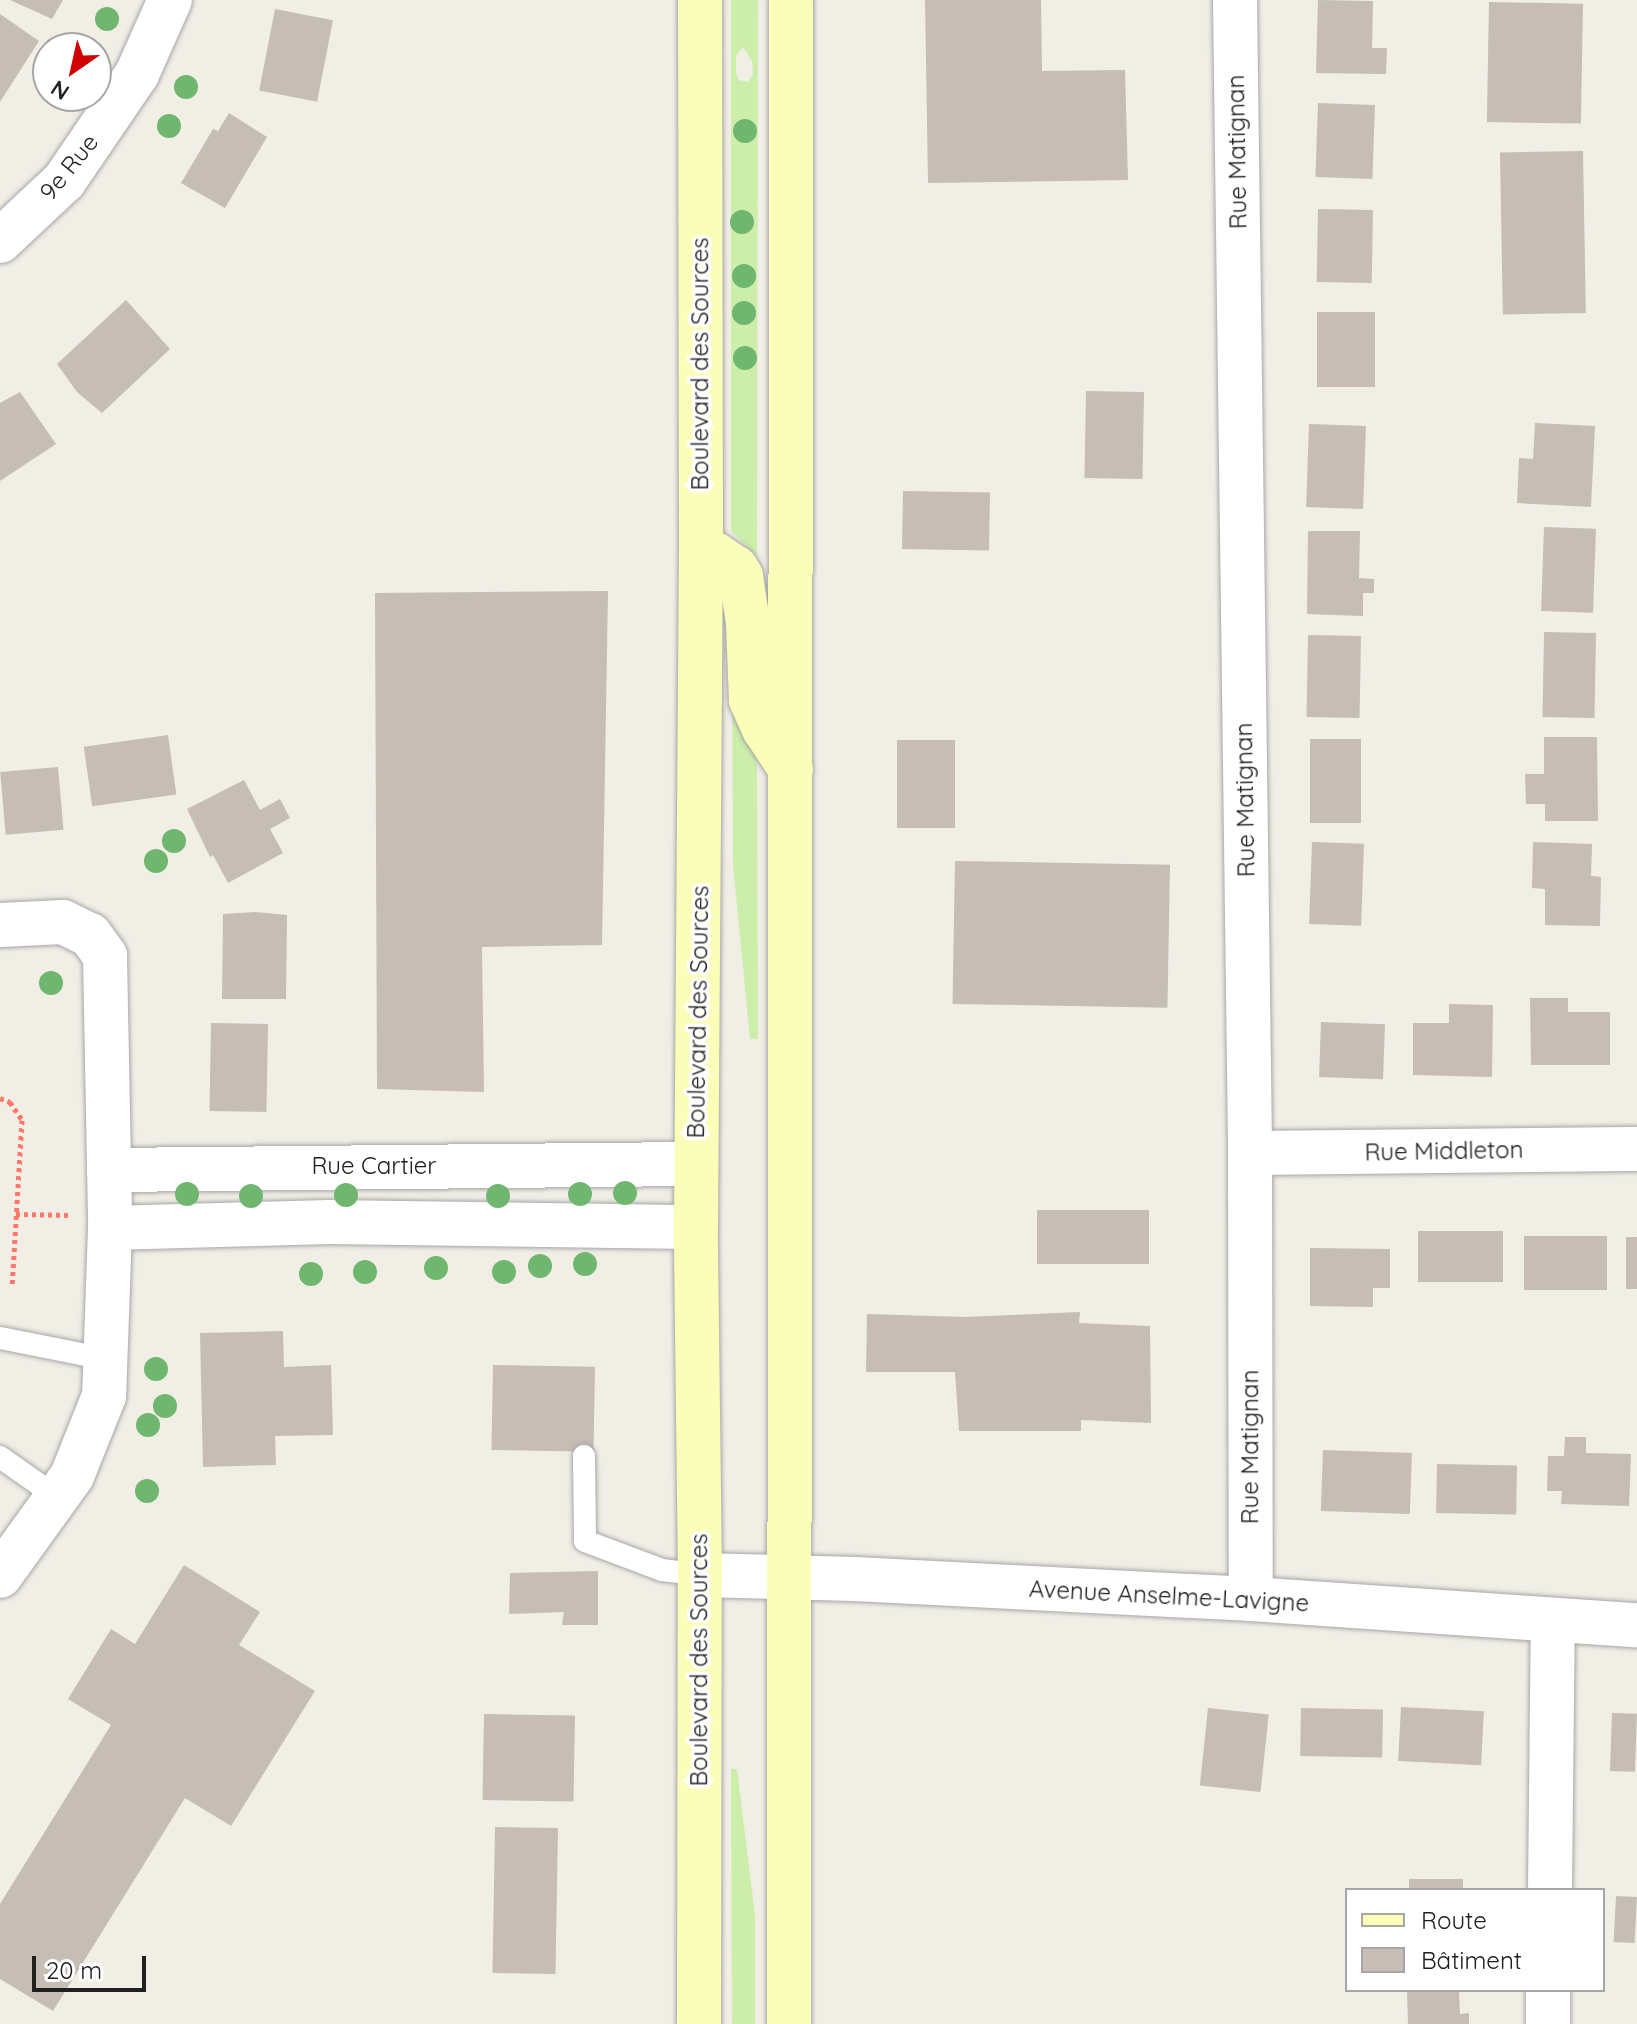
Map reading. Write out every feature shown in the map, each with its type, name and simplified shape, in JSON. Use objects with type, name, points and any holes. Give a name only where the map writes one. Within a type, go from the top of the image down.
[{"type":"main road","name":"Boulevard des Sources","points":[[699,2024],[700,1575],[696,1164],[701,552],[700,0]]},
{"type":"main road","points":[[789,2024],[791,0]]},
{"type":"main road","points":[[701,552],[726,561],[741,576],[748,623],[751,700],[764,729],[791,770]]},
{"type":"street","name":"9e Rue","points":[[0,241],[64,181],[137,74],[170,0]]},
{"type":"street","name":"Rue Matignan","points":[[1235,0],[1250,1153],[1251,1599]]},
{"type":"street","points":[[0,925],[63,922],[90,935],[105,956],[110,1222],[104,1396],[72,1476],[0,1576]]},
{"type":"street","name":"Rue Middleton","points":[[1250,1153],[1637,1149]]},
{"type":"street","name":"Rue Cartier","points":[[109,1170],[696,1164]]},
{"type":"street","points":[[110,1222],[696,1227]]},
{"type":"street","name":"Avenue Anselme-Lavigne","points":[[700,1575],[791,1576],[1251,1599],[1637,1625]]},
{"type":"street","points":[[1550,1888],[1553,1621]]},
{"type":"street","points":[[1548,1992],[1548,2024]]},
{"type":"lane","points":[[0,1338],[106,1359]]},
{"type":"lane","points":[[584,1456],[585,1541],[662,1570],[700,1575]]},
{"type":"lane","points":[[0,1457],[57,1497]]},
{"type":"path","points":[[0,1098],[10,1102],[22,1120],[12,1286]]},
{"type":"path","points":[[16,1214],[110,1222]]},
{"type":"green space","points":[[731,0],[758,0],[757,556],[731,531]],"holes":[[[743,47],[752,61],[753,74],[748,82],[739,80],[736,56]]]},
{"type":"green space","points":[[732,688],[742,707],[757,760],[758,1039],[750,1039],[733,865]]},
{"type":"green space","points":[[731,1769],[737,1769],[755,1915],[755,2024],[732,2024]]},
{"type":"building","points":[[10,0],[63,0],[52,19]]},
{"type":"building","points":[[925,0],[1041,0],[1042,71],[1125,70],[1128,180],[928,183]]},
{"type":"building","points":[[1318,0],[1373,1],[1372,48],[1387,48],[1386,74],[1316,73]]},
{"type":"building","points":[[1489,2],[1583,4],[1581,124],[1487,122]]},
{"type":"building","points":[[275,9],[333,20],[317,102],[259,90]]},
{"type":"building","points":[[0,14],[32,36],[32,52],[0,102]]},
{"type":"building","points":[[1318,103],[1375,105],[1372,179],[1315,177]]},
{"type":"building","points":[[229,113],[267,137],[225,208],[181,183],[213,129],[218,131]]},
{"type":"building","points":[[1583,151],[1586,313],[1503,314],[1500,152]]},
{"type":"building","points":[[1318,209],[1373,210],[1372,283],[1317,282]]},
{"type":"building","points":[[126,300],[170,349],[102,413],[77,392],[57,364]]},
{"type":"building","points":[[1317,312],[1375,312],[1375,387],[1317,387]]},
{"type":"building","points":[[1086,391],[1144,392],[1142,479],[1084,478]]},
{"type":"building","points":[[20,392],[56,444],[0,481],[0,403]]},
{"type":"building","points":[[1535,423],[1595,426],[1591,507],[1517,503],[1519,458],[1533,459]]},
{"type":"building","points":[[1309,424],[1366,426],[1363,509],[1306,507]]},
{"type":"building","points":[[903,491],[990,493],[989,551],[902,549]]},
{"type":"building","points":[[1544,527],[1596,529],[1593,613],[1541,611]]},
{"type":"building","points":[[1308,531],[1360,531],[1359,578],[1374,579],[1374,593],[1363,593],[1363,616],[1307,614]]},
{"type":"building","points":[[608,591],[602,945],[482,947],[484,1092],[377,1089],[375,593]]},
{"type":"building","points":[[1544,632],[1596,633],[1595,718],[1543,717]]},
{"type":"building","points":[[1308,635],[1361,636],[1360,718],[1307,717]]},
{"type":"building","points":[[168,735],[176,794],[92,806],[84,747]]},
{"type":"building","points":[[1544,737],[1597,737],[1598,821],[1545,821],[1545,804],[1526,804],[1525,774],[1544,774]]},
{"type":"building","points":[[1310,739],[1361,739],[1361,823],[1310,823]]},
{"type":"building","points":[[897,740],[955,740],[955,828],[897,828]]},
{"type":"building","points":[[58,767],[63,830],[6,835],[0,772]]},
{"type":"building","points":[[244,780],[260,810],[280,799],[290,818],[270,829],[283,853],[228,883],[213,855],[210,857],[187,809]]},
{"type":"building","points":[[1312,842],[1364,844],[1361,926],[1309,924]]},
{"type":"building","points":[[1533,842],[1592,844],[1591,876],[1601,877],[1600,926],[1545,925],[1545,889],[1532,888]]},
{"type":"building","points":[[955,861],[1170,865],[1167,1008],[953,1004]]},
{"type":"building","points":[[255,912],[287,915],[286,999],[222,999],[223,914]]},
{"type":"building","points":[[1530,998],[1568,998],[1568,1012],[1610,1012],[1610,1065],[1531,1065]]},
{"type":"building","points":[[1449,1004],[1493,1005],[1492,1077],[1413,1075],[1413,1023],[1449,1023]]},
{"type":"building","points":[[1321,1022],[1385,1024],[1383,1079],[1319,1077]]},
{"type":"building","points":[[211,1023],[268,1024],[266,1112],[209,1111]]},
{"type":"building","points":[[1037,1210],[1149,1210],[1149,1264],[1037,1264]]},
{"type":"building","points":[[1418,1231],[1503,1231],[1503,1282],[1418,1282]]},
{"type":"building","points":[[1524,1236],[1607,1236],[1607,1290],[1524,1290]]},
{"type":"building","points":[[1626,1237],[1637,1237],[1637,1289],[1626,1289]]},
{"type":"building","points":[[1310,1248],[1390,1249],[1390,1288],[1373,1288],[1373,1307],[1310,1306]]},
{"type":"building","points":[[1080,1312],[1079,1323],[1150,1326],[1151,1423],[1081,1420],[1081,1431],[959,1431],[955,1372],[866,1372],[867,1314],[965,1317]]},
{"type":"building","points":[[283,1331],[284,1367],[331,1365],[333,1435],[275,1436],[276,1465],[203,1467],[200,1333]]},
{"type":"building","points":[[493,1365],[595,1367],[594,1452],[492,1450]]},
{"type":"building","points":[[1565,1437],[1586,1437],[1586,1453],[1631,1454],[1629,1506],[1561,1504],[1562,1491],[1547,1491],[1548,1456],[1564,1456]]},
{"type":"building","points":[[1323,1450],[1412,1453],[1410,1514],[1321,1511]]},
{"type":"building","points":[[1437,1464],[1517,1465],[1516,1514],[1436,1513]]},
{"type":"building","points":[[184,1565],[260,1612],[239,1645],[315,1691],[231,1826],[185,1798],[53,2011],[0,1979],[0,1904],[111,1725],[68,1699],[111,1629],[135,1644]]},
{"type":"building","points":[[598,1571],[598,1625],[562,1625],[564,1612],[509,1614],[510,1573]]},
{"type":"building","points":[[1401,1707],[1484,1711],[1481,1765],[1398,1761]]},
{"type":"building","points":[[1208,1708],[1269,1714],[1261,1792],[1200,1786]]},
{"type":"building","points":[[1301,1708],[1383,1709],[1382,1757],[1300,1756]]},
{"type":"building","points":[[1612,1713],[1637,1714],[1635,1772],[1610,1771]]},
{"type":"building","points":[[484,1714],[575,1716],[573,1802],[482,1800]]},
{"type":"building","points":[[495,1827],[558,1828],[555,1974],[492,1973]]},
{"type":"building","points":[[1409,1879],[1463,1879],[1463,1888],[1409,1888]]},
{"type":"building","points":[[1616,1896],[1637,1897],[1635,1943],[1614,1942]]},
{"type":"building","points":[[1407,1992],[1459,1992],[1460,2014],[1469,2013],[1469,2024],[1408,2024]]}]
